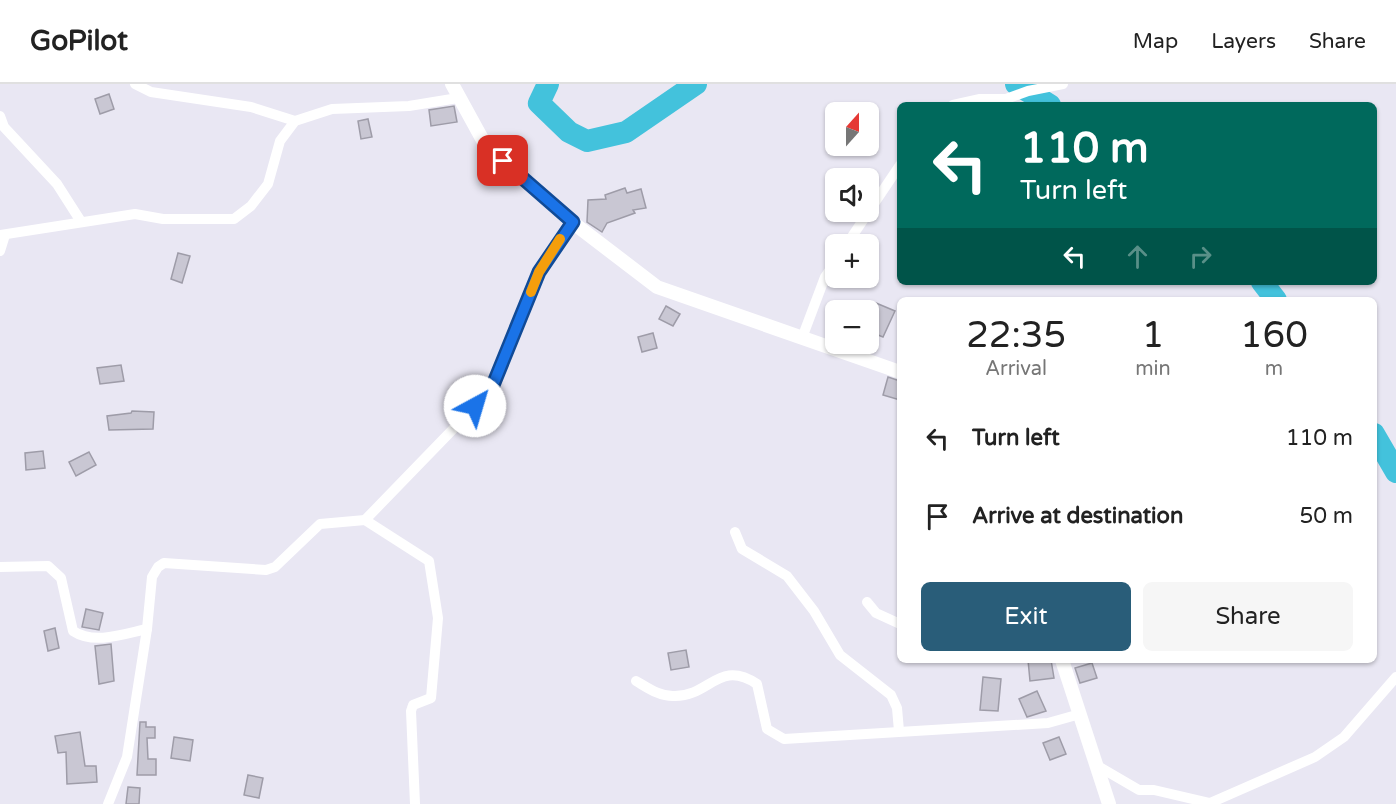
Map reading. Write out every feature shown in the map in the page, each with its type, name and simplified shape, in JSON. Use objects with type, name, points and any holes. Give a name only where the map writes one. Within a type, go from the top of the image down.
[{"type":"street","points":[[135,84],[151,92],[251,107],[295,121]]},
{"type":"street","points":[[452,84],[486,146],[573,222],[657,287],[897,371]]},
{"type":"street","points":[[966,102],[980,99],[1006,99],[1028,91],[1063,84]]},
{"type":"street","points":[[0,251],[3,235],[80,220],[135,214],[163,219],[234,219],[251,206],[268,184],[280,141],[295,121],[332,109],[410,106],[459,98]]},
{"type":"street","points":[[0,116],[4,127],[57,184],[80,220]]},
{"type":"street","points":[[853,234],[897,169]]},
{"type":"street","points":[[365,520],[491,390],[539,272],[573,222]]},
{"type":"street","points":[[802,338],[825,277]]},
{"type":"street","points":[[108,804],[127,757],[147,629],[152,577],[158,567],[164,563],[266,570],[275,567],[320,524],[365,520],[429,561],[438,618],[431,698],[413,705],[411,711],[415,804]]},
{"type":"street","points":[[735,532],[742,549],[787,576],[814,611],[840,655],[891,695],[897,708],[899,731]]},
{"type":"street","points":[[0,567],[48,566],[62,578],[73,631],[81,636],[106,638],[147,629]]},
{"type":"street","points":[[867,602],[876,613],[897,623]]},
{"type":"street","points":[[1063,663],[1108,804]]},
{"type":"street","points":[[636,681],[658,694],[675,696],[689,694],[725,675],[742,675],[757,684],[767,729],[784,739],[1048,723],[1080,714]]},
{"type":"street","points":[[1096,765],[1140,790],[1154,790],[1210,803],[1315,757],[1344,737],[1396,677]]},
{"type":"building","points":[[109,94],[114,109],[100,114],[95,99]]},
{"type":"building","points":[[454,106],[457,122],[431,126],[429,110]]},
{"type":"building","points":[[368,119],[372,137],[361,139],[358,121]]},
{"type":"building","points":[[625,188],[627,193],[641,189],[646,208],[633,210],[635,213],[607,223],[602,232],[587,222],[588,200],[606,199],[605,195]]},
{"type":"building","points":[[178,253],[190,256],[182,283],[171,279]]},
{"type":"building","points":[[879,304],[895,311],[883,337],[879,335]]},
{"type":"building","points":[[666,306],[680,314],[673,326],[659,319]]},
{"type":"building","points":[[653,333],[657,348],[642,352],[638,337]]},
{"type":"building","points":[[121,365],[124,381],[100,384],[97,368]]},
{"type":"building","points":[[888,377],[897,380],[897,399],[883,395]]},
{"type":"building","points":[[132,411],[154,412],[153,429],[109,430],[107,416]]},
{"type":"building","points":[[43,451],[45,468],[26,470],[25,453]]},
{"type":"building","points":[[89,452],[96,465],[76,476],[69,462]]},
{"type":"building","points":[[86,609],[103,613],[99,630],[82,627]]},
{"type":"building","points":[[55,628],[59,648],[48,651],[44,631]]},
{"type":"building","points":[[111,644],[114,681],[99,684],[95,646]]},
{"type":"building","points":[[686,650],[689,667],[671,670],[668,653]]},
{"type":"building","points":[[1028,663],[1052,663],[1054,678],[1030,681]]},
{"type":"building","points":[[1092,663],[1097,678],[1080,683],[1075,668]]},
{"type":"building","points":[[983,677],[1001,679],[998,711],[980,710]]},
{"type":"building","points":[[1037,691],[1046,711],[1027,717],[1019,699]]},
{"type":"building","points":[[140,722],[146,722],[146,727],[155,727],[155,738],[147,738],[148,759],[156,759],[156,775],[137,775]]},
{"type":"building","points":[[80,732],[85,766],[96,766],[97,782],[67,784],[66,752],[58,753],[55,736]]},
{"type":"building","points":[[174,737],[193,740],[190,761],[171,758]]},
{"type":"building","points":[[1059,737],[1066,754],[1050,760],[1043,743]]},
{"type":"building","points":[[248,775],[263,778],[259,798],[244,795]]},
{"type":"building","points":[[128,787],[140,788],[139,804],[126,804]]},
{"type":"waterway","points":[[548,84],[539,103],[569,132],[587,141],[626,132],[696,84]]},
{"type":"waterway","points":[[1016,84],[1045,102]]},
{"type":"waterway","points":[[1264,285],[1274,297]]},
{"type":"waterway","points":[[1377,439],[1396,472]]},
{"type":"slow traffic","points":[[531,292],[539,272],[560,239]]},
{"type":"route","points":[[475,406],[491,390],[539,272],[573,222],[503,161]]}]
